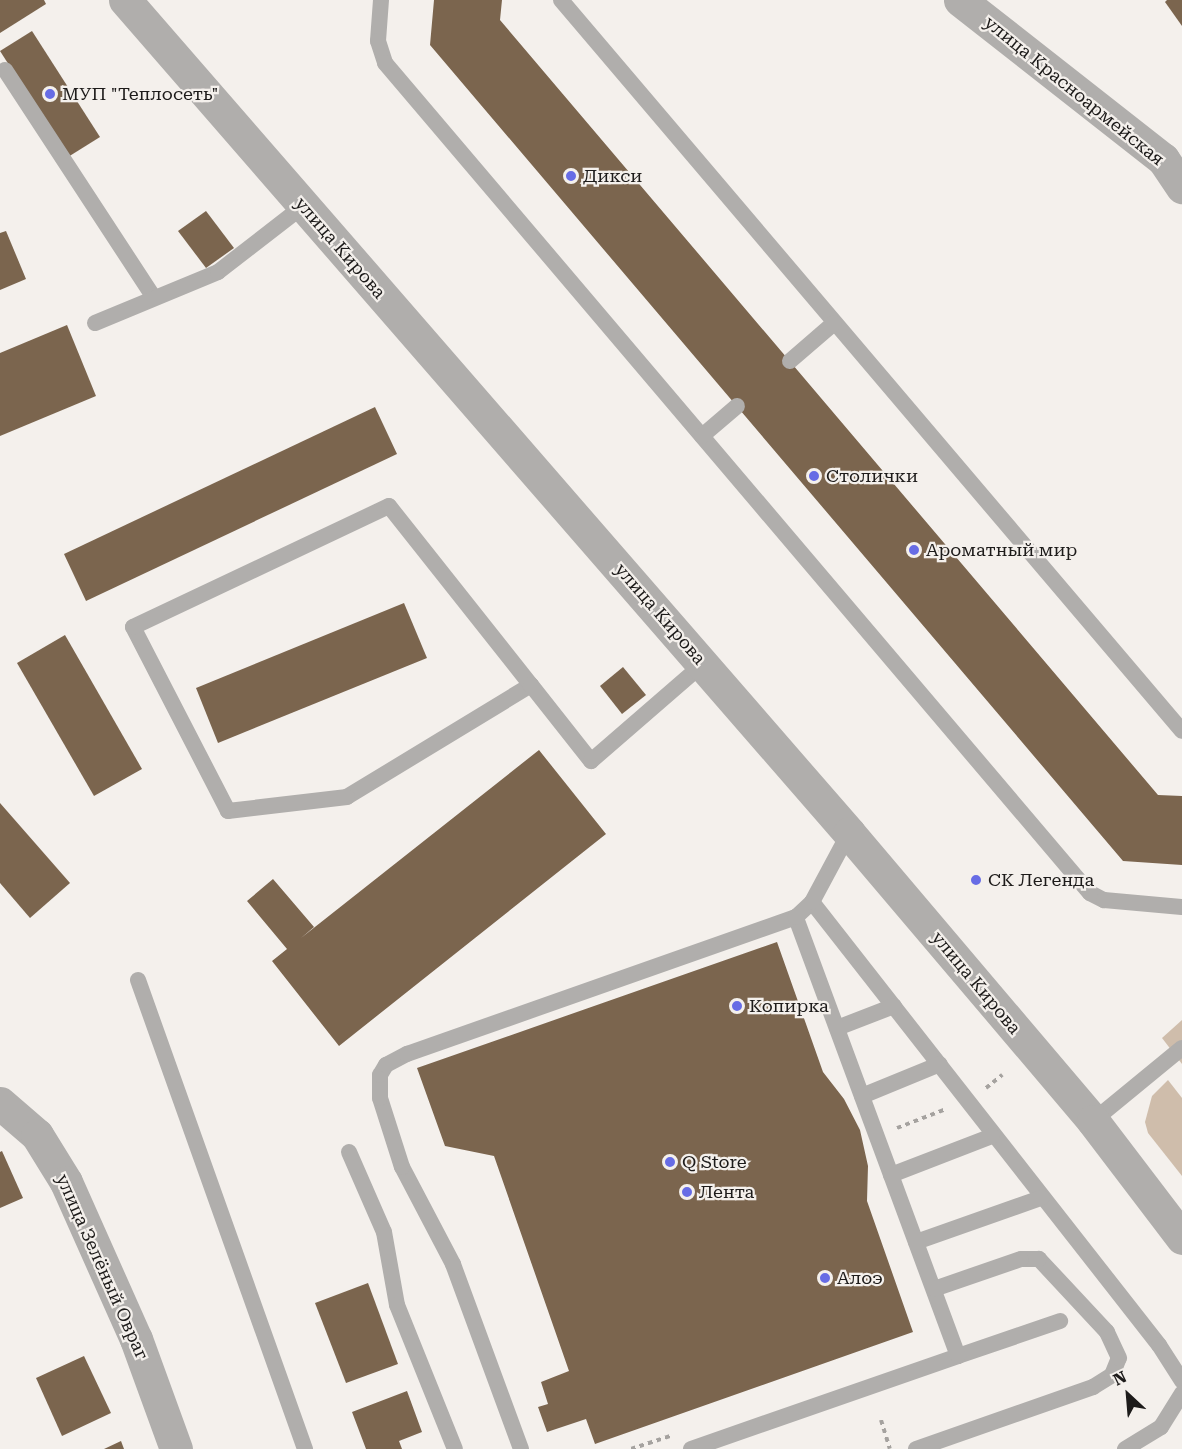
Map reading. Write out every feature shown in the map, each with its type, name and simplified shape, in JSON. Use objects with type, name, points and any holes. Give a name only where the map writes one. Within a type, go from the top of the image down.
[{"type":"street","name":"улица Кирова","points":[[125,0],[704,663],[1093,1121],[1182,1238]]},
{"type":"street","name":"улица Красноармейская","points":[[960,0],[1163,159],[1182,187]]},
{"type":"street","name":"улица Зелёный Овраг","points":[[0,1103],[37,1135],[66,1182],[136,1339],[176,1449]]},
{"type":"lane","points":[[381,0],[378,41],[385,63],[1090,893],[1104,900],[1182,907]]},
{"type":"lane","points":[[561,0],[1182,731]]},
{"type":"lane","points":[[5,70],[154,298]]},
{"type":"lane","points":[[95,323],[218,272],[303,206]]},
{"type":"lane","points":[[790,361],[834,323]]},
{"type":"lane","points":[[702,436],[737,406]]},
{"type":"lane","points":[[531,685],[346,797],[228,812],[133,627],[389,506],[531,685],[591,761],[704,663]]},
{"type":"lane","points":[[521,1449],[453,1264],[402,1167],[380,1098],[381,1075],[386,1065],[407,1054],[796,918],[812,902],[849,833]]},
{"type":"lane","points":[[812,902],[940,1065],[992,1136],[1173,1363],[1182,1381]]},
{"type":"lane","points":[[796,918],[958,1356]]},
{"type":"lane","points":[[138,980],[305,1449]]},
{"type":"lane","points":[[837,1028],[894,1006]]},
{"type":"lane","points":[[1093,1121],[1182,1048]]},
{"type":"lane","points":[[862,1096],[940,1065]]},
{"type":"lane","points":[[891,1174],[992,1136]]},
{"type":"lane","points":[[349,1152],[384,1232],[397,1305],[456,1449]]},
{"type":"lane","points":[[916,1242],[1041,1198]]},
{"type":"lane","points":[[916,1449],[1093,1387],[1112,1375],[1119,1358],[1107,1332],[1053,1270],[1039,1259],[1021,1259],[934,1289]]},
{"type":"lane","points":[[691,1449],[1060,1321]]},
{"type":"lane","points":[[1125,1449],[1161,1427],[1182,1393]]},
{"type":"path","points":[[976,1096],[1002,1075]]},
{"type":"path","points":[[888,1131],[954,1106]]},
{"type":"path","points":[[881,1420],[890,1449]]},
{"type":"path","points":[[631,1449],[676,1434]]},
{"type":"shaded area","points":[[1182,1020],[1182,1064],[1162,1038]]},
{"type":"shaded area","points":[[1168,1080],[1182,1098],[1182,1176],[1148,1133],[1145,1122],[1152,1096]]},
{"type":"building","points":[[0,0],[44,0],[46,4],[0,33]]},
{"type":"building","points":[[434,0],[502,0],[500,20],[1158,795],[1182,796],[1182,865],[1123,861],[430,45]]},
{"type":"building","points":[[1182,0],[1182,26],[1165,2]]},
{"type":"building","name":"МУП \"Теплосеть\"","points":[[32,31],[100,137],[68,157],[0,51]]},
{"type":"building","points":[[206,211],[234,248],[206,268],[178,231]]},
{"type":"building","points":[[6,231],[26,279],[0,290],[0,233]]},
{"type":"building","points":[[67,325],[96,396],[0,436],[0,353]]},
{"type":"building","points":[[375,407],[397,454],[86,601],[64,554]]},
{"type":"building","points":[[404,603],[427,658],[218,743],[196,688]]},
{"type":"building","points":[[65,635],[142,769],[94,796],[17,663]]},
{"type":"building","points":[[623,667],[646,695],[622,714],[600,686]]},
{"type":"building","points":[[539,750],[606,834],[339,1046],[272,961],[287,949],[247,901],[273,879],[314,927],[301,938]]},
{"type":"building","points":[[0,803],[70,883],[30,918],[0,883]]},
{"type":"building","name":"Лента","points":[[777,942],[823,1072],[844,1099],[860,1130],[868,1166],[867,1201],[913,1332],[595,1444],[586,1419],[547,1432],[538,1407],[548,1404],[541,1382],[569,1371],[494,1156],[445,1146],[417,1068]]},
{"type":"building","points":[[2,1151],[23,1198],[0,1208],[0,1152]]},
{"type":"building","points":[[368,1283],[398,1364],[346,1383],[315,1303]]},
{"type":"building","points":[[84,1356],[111,1413],[62,1436],[36,1378]]},
{"type":"building","points":[[407,1391],[422,1432],[399,1441],[402,1449],[366,1449],[352,1412]]},
{"type":"building","points":[[121,1441],[124,1449],[104,1449]]},
{"type":"place","name":"МУП \"Теплосеть\"","points":[[50,94]]},
{"type":"place","name":"Дикси","points":[[571,176]]},
{"type":"place","name":"Столички","points":[[814,476]]},
{"type":"place","name":"Ароматный мир","points":[[914,550]]},
{"type":"place","name":"СК Легенда","points":[[976,880]]},
{"type":"place","name":"Копирка","points":[[737,1006]]},
{"type":"place","name":"Q Store","points":[[670,1162]]},
{"type":"place","name":"Лента","points":[[687,1192]]},
{"type":"place","name":"Алоэ","points":[[825,1278]]}]
